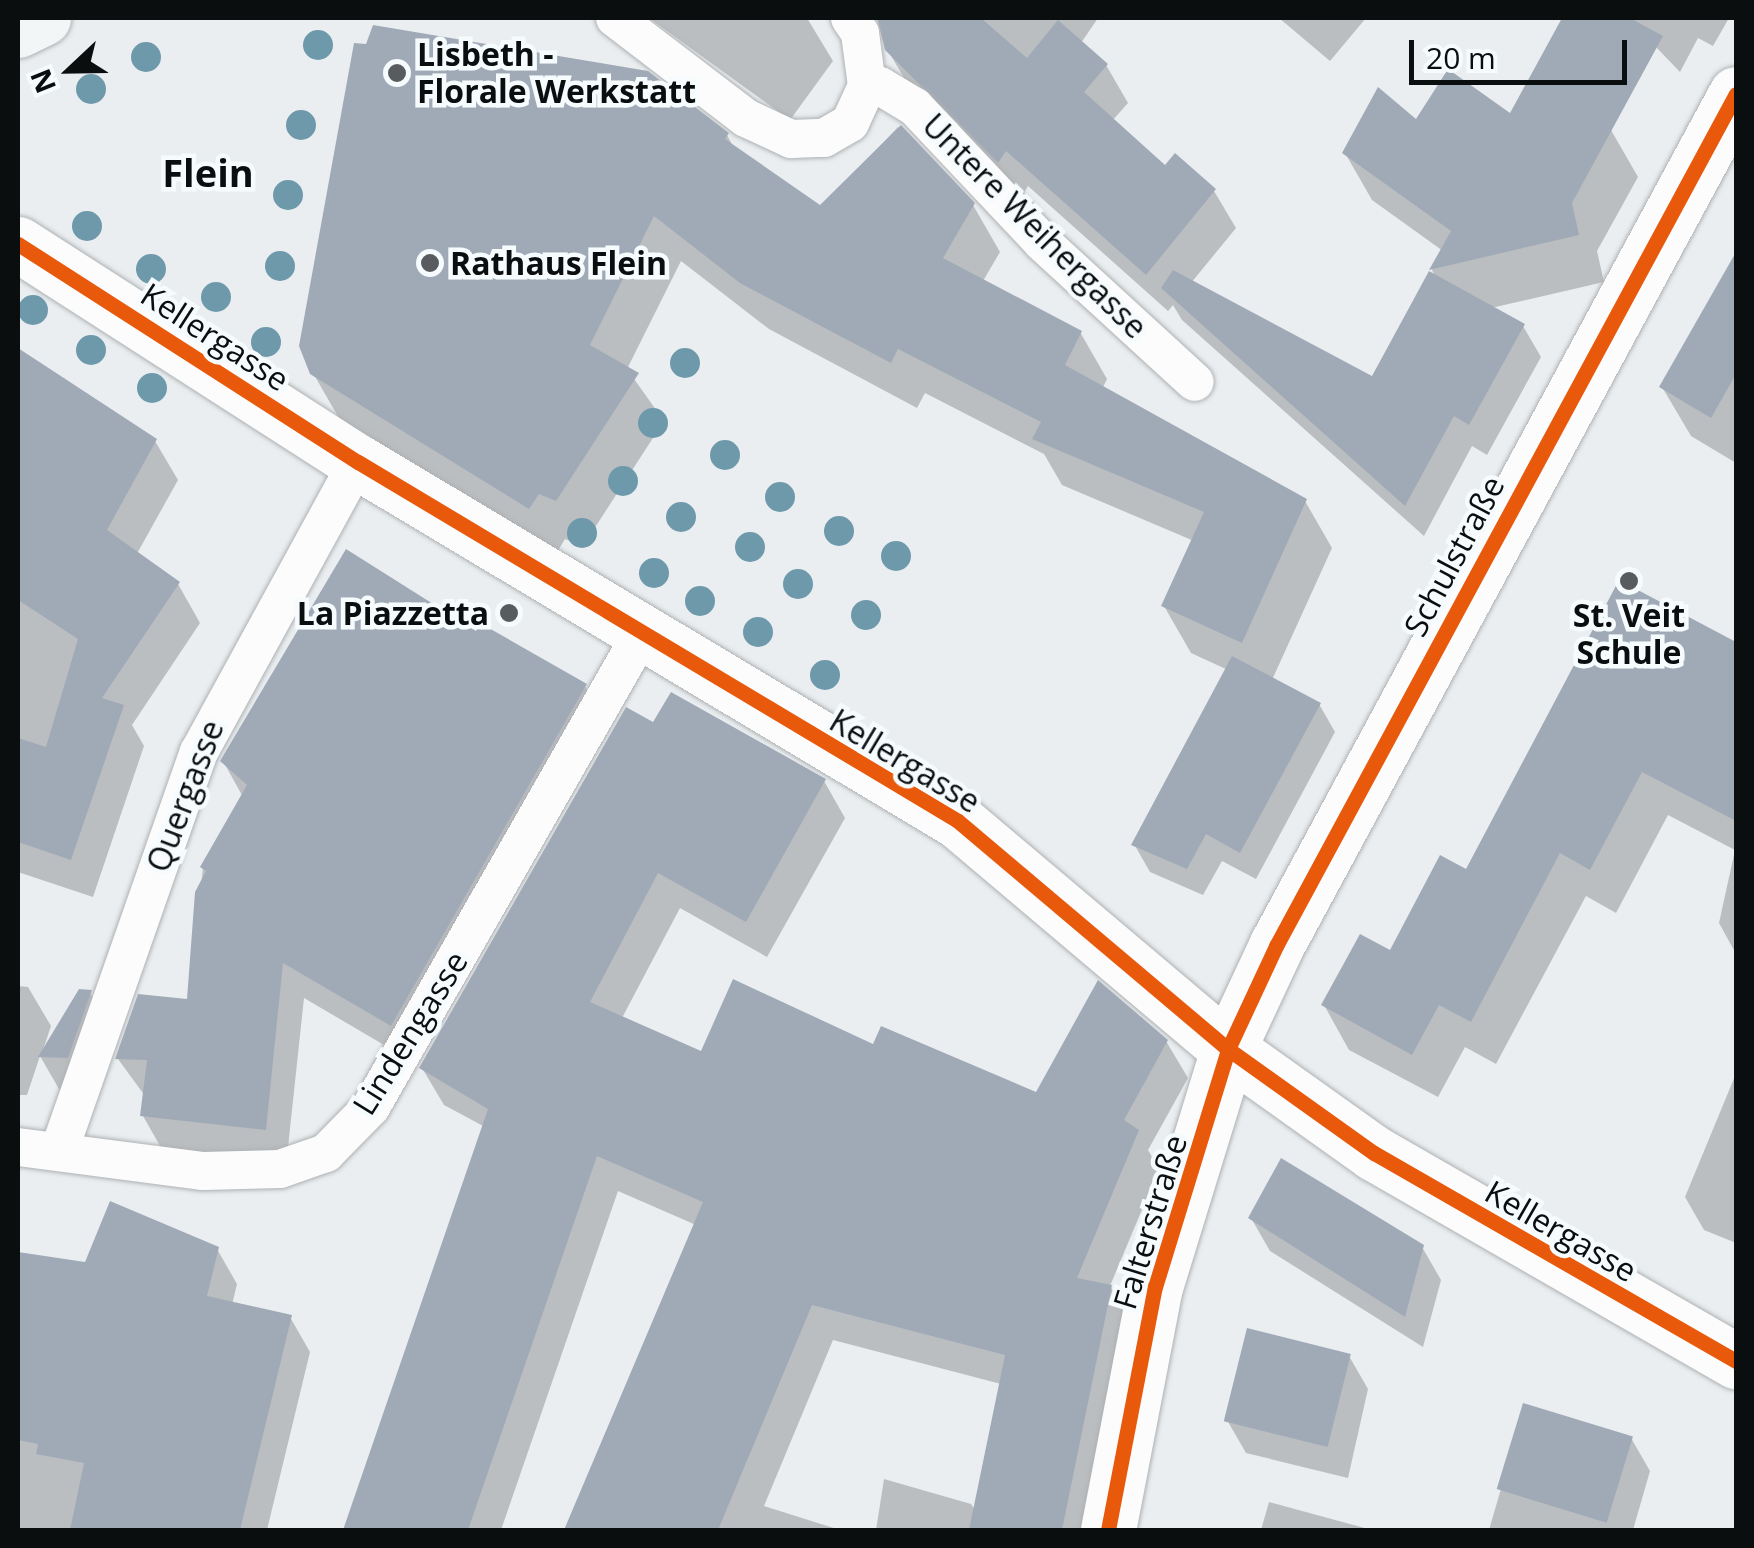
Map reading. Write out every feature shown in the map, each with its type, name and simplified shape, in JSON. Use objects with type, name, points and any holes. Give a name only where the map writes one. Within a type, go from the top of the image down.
[{"type":"main road","points":[[18,30],[44,18]]},
{"type":"street","name":"Schulstraße","points":[[1228,1049],[1285,929],[1736,94]]},
{"type":"street","name":"Kellergasse","points":[[18,244],[358,462],[641,635],[958,821],[1228,1049],[1407,1174],[1736,1361]]},
{"type":"street","name":"Falterstraße","points":[[1108,1530],[1155,1287],[1228,1049]]},
{"type":"lane","points":[[614,18],[746,118],[791,140],[824,138],[850,124],[867,86],[860,33],[850,18]]},
{"type":"lane","name":"Untere Weihergasse","points":[[867,86],[880,86],[915,107],[1042,242],[1195,382]]},
{"type":"lane","name":"Quergasse","points":[[59,1151],[199,752],[358,462]]},
{"type":"lane","name":"Lindengasse","points":[[18,1148],[203,1171],[280,1169],[326,1152],[371,1107],[641,635]]},
{"type":"building","points":[[877,18],[981,18],[1027,58],[1058,20],[1108,64],[1084,92],[1165,165],[1175,153],[1216,189],[1146,275],[1006,151],[998,163],[885,50]]},
{"type":"building","points":[[1562,18],[1630,18],[1663,36],[1572,203],[1579,235],[1429,270],[1451,231],[1342,153],[1378,87],[1416,119],[1448,69],[1510,113]]},
{"type":"building","points":[[373,25],[648,71],[729,133],[725,139],[820,205],[901,125],[975,203],[943,258],[1082,331],[1065,365],[1307,499],[1242,643],[1161,606],[1204,512],[1032,439],[1041,422],[898,349],[891,363],[740,283],[654,216],[590,345],[639,373],[556,501],[539,494],[529,509],[310,374],[299,346],[354,43],[366,44]]},
{"type":"building","points":[[1736,252],[1736,374],[1711,418],[1659,387]]},
{"type":"building","points":[[1173,270],[1372,376],[1429,271],[1525,324],[1469,425],[1454,416],[1405,506],[1161,288]]},
{"type":"building","points":[[18,348],[157,439],[107,530],[180,582],[102,698],[124,705],[71,860],[18,842],[18,738],[46,747],[78,639],[18,600]]},
{"type":"building","points":[[346,549],[476,631],[480,623],[587,684],[391,1026],[283,963],[266,1130],[140,1116],[147,1060],[115,1059],[138,994],[187,999],[195,892],[206,871],[200,867],[247,785],[220,761]]},
{"type":"building","points":[[1619,580],[1736,642],[1736,821],[1642,772],[1590,870],[1560,853],[1471,1022],[1439,1005],[1412,1055],[1321,1005],[1360,934],[1390,950],[1440,855],[1466,869]]},
{"type":"building","points":[[1232,656],[1321,703],[1240,853],[1206,834],[1187,869],[1131,845]]},
{"type":"building","points":[[671,692],[826,779],[746,922],[658,873],[590,1002],[701,1051],[733,979],[873,1044],[881,1026],[1036,1092],[1098,980],[1168,1040],[1124,1120],[1139,1130],[1077,1278],[1112,1285],[1062,1530],[969,1530],[1005,1355],[812,1305],[718,1530],[564,1530],[703,1202],[597,1156],[468,1530],[343,1530],[488,1109],[419,1068],[626,707],[653,722]]},
{"type":"building","points":[[79,989],[92,990],[68,1058],[38,1057]]},
{"type":"building","points":[[1281,1158],[1424,1245],[1405,1317],[1248,1218]]},
{"type":"building","points":[[110,1201],[219,1247],[207,1296],[292,1315],[240,1530],[70,1530],[84,1463],[36,1454],[38,1444],[18,1440],[18,1252],[85,1262]]},
{"type":"building","points":[[1247,1328],[1351,1354],[1328,1447],[1224,1421]]},
{"type":"building","points":[[1523,1403],[1633,1437],[1607,1523],[1497,1489]]},
{"type":"cycle path","points":[[1108,1530],[1155,1287],[1228,1049],[1276,946],[1736,94]]},
{"type":"cycle path","points":[[18,244],[358,462],[958,821],[1228,1049],[1374,1153],[1736,1361]]},
{"type":"place","name":"Lisbeth - Florale Werkstatt","points":[[397,73]]},
{"type":"place","name":"Rathaus Flein","points":[[430,263]]},
{"type":"place","name":"St. Veit Schule","points":[[1629,581]]},
{"type":"place","name":"La Piazzetta","points":[[509,613]]},
{"type":"district","name":"Flein","points":[[208,173]]}]
